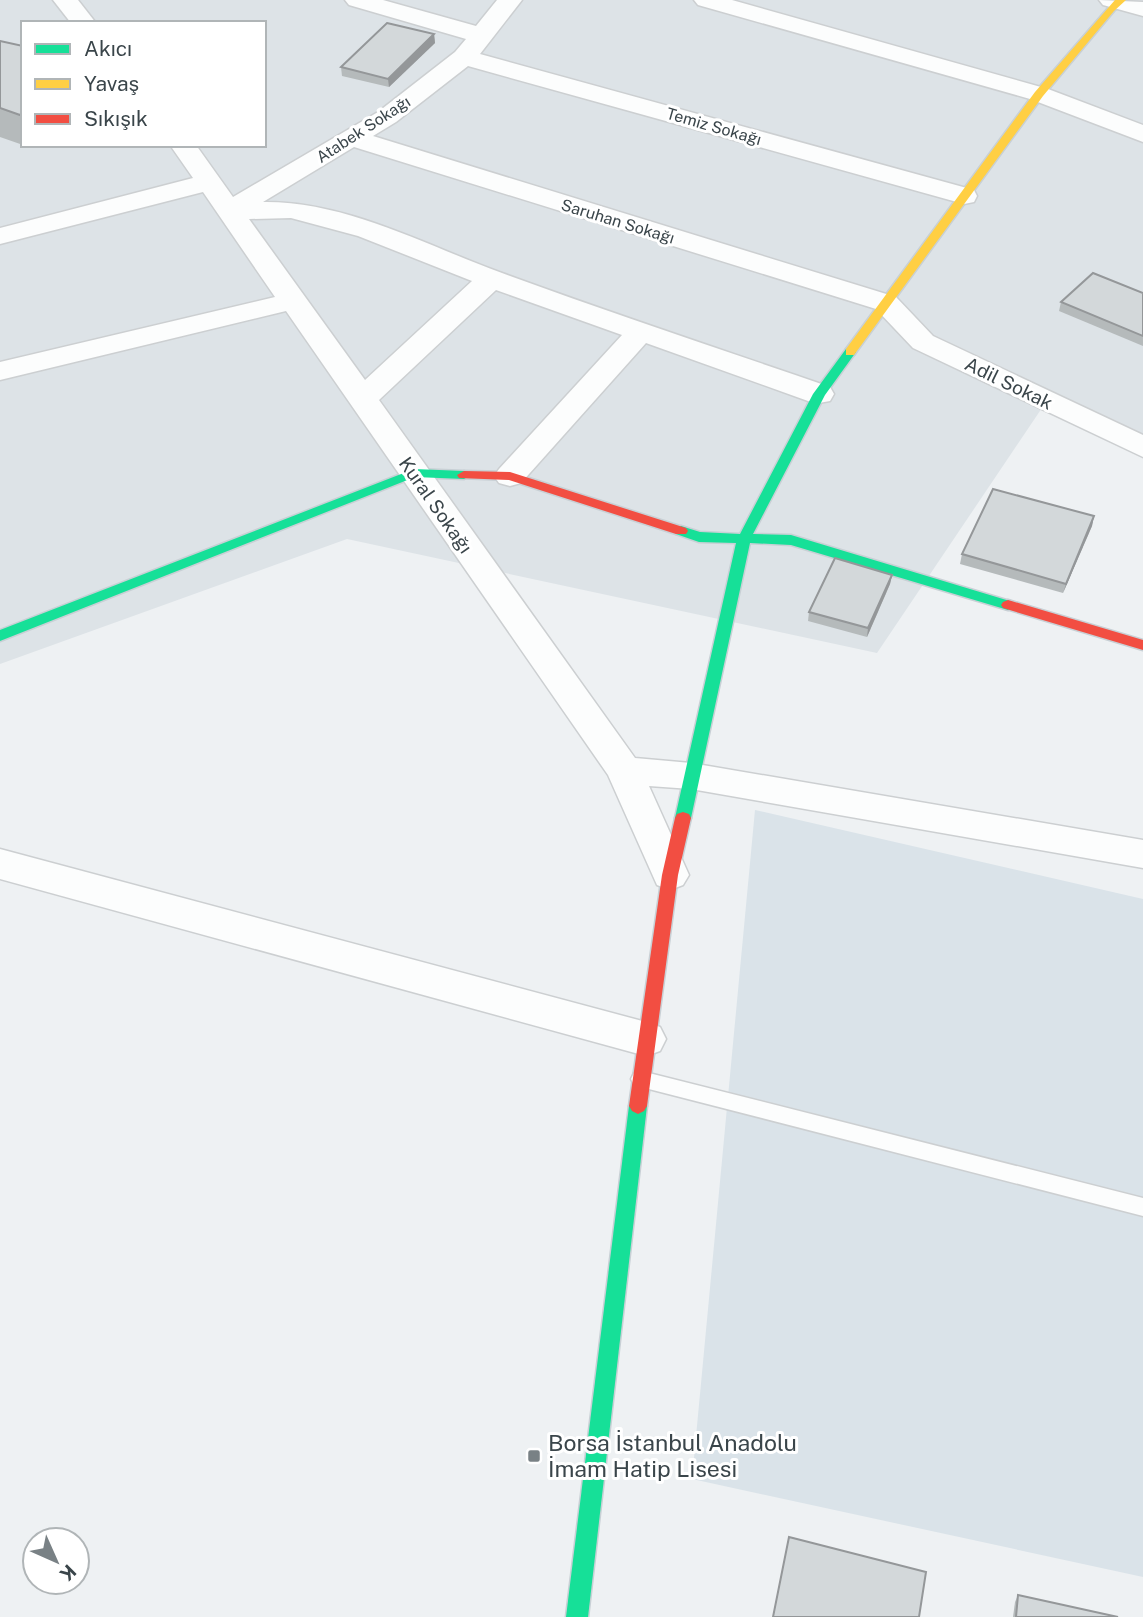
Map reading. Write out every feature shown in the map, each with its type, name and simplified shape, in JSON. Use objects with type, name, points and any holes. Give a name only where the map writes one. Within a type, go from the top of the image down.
[{"type":"street","points":[[65,0],[82,21]]},
{"type":"street","points":[[358,0],[480,35]]},
{"type":"street","name":"Atabek Sokağı","points":[[230,211],[387,117],[464,57],[510,0]]},
{"type":"street","points":[[705,0],[1039,94],[1143,134]]},
{"type":"street","points":[[577,1617],[646,1039],[655,993],[670,875],[744,539],[819,394],[1039,94],[1117,1],[1143,9]]},
{"type":"street","name":"Temiz Sokağı","points":[[464,57],[964,196]]},
{"type":"street","name":"Saruhan Sokağı","points":[[351,138],[886,303]]},
{"type":"street","name":"Kural Sokağı","points":[[184,147],[624,770],[670,875]]},
{"type":"street","points":[[0,236],[210,182]]},
{"type":"street","points":[[230,211],[292,210],[368,230],[491,279],[819,394]]},
{"type":"street","points":[[362,399],[491,279]]},
{"type":"street","points":[[0,371],[293,301]]},
{"type":"street","name":"Adil Sokak","points":[[886,303],[923,342],[1143,447]]},
{"type":"street","points":[[510,476],[641,331]]},
{"type":"street","points":[[0,636],[414,473],[510,476],[699,537],[791,540],[1143,645]]},
{"type":"street","points":[[624,770],[691,776],[1143,854]]},
{"type":"street","points":[[0,864],[646,1039]]},
{"type":"lane","points":[[641,1079],[1143,1207]]},
{"type":"shaded area","points":[[0,0],[1143,0],[1143,447],[1046,402],[877,653],[347,539],[0,664]]},
{"type":"shaded area","points":[[755,810],[1143,899],[1143,1577],[692,1479]]},
{"type":"building","points":[[387,23],[434,34],[388,79],[341,67]]},
{"type":"building","points":[[0,41],[21,46],[21,114],[0,108]]},
{"type":"building","points":[[1093,273],[1143,293],[1143,336],[1061,302]]},
{"type":"building","points":[[993,489],[1094,516],[1066,584],[962,554]]},
{"type":"building","points":[[835,558],[892,575],[868,628],[809,612]]},
{"type":"building","points":[[789,1537],[926,1572],[919,1617],[773,1617]]},
{"type":"building","points":[[1018,1595],[1118,1617],[1016,1617]]},
{"type":"traffic: fast","points":[[683,818],[744,539],[819,394],[850,352]]},
{"type":"traffic: fast","points":[[0,636],[414,473],[464,475]]},
{"type":"traffic: fast","points":[[681,531],[699,537],[791,540],[1008,605]]},
{"type":"traffic: fast","points":[[577,1617],[638,1106]]},
{"type":"traffic: slow","points":[[850,352],[1039,94],[1110,9],[1121,0]]},
{"type":"traffic: jam","points":[[464,475],[510,476],[681,531]]},
{"type":"traffic: jam","points":[[1008,605],[1143,645]]},
{"type":"traffic: jam","points":[[638,1106],[670,875],[683,818]]},
{"type":"place","name":"Borsa İstanbul Anadolu İmam Hatip Lisesi","points":[[534,1456]]}]
